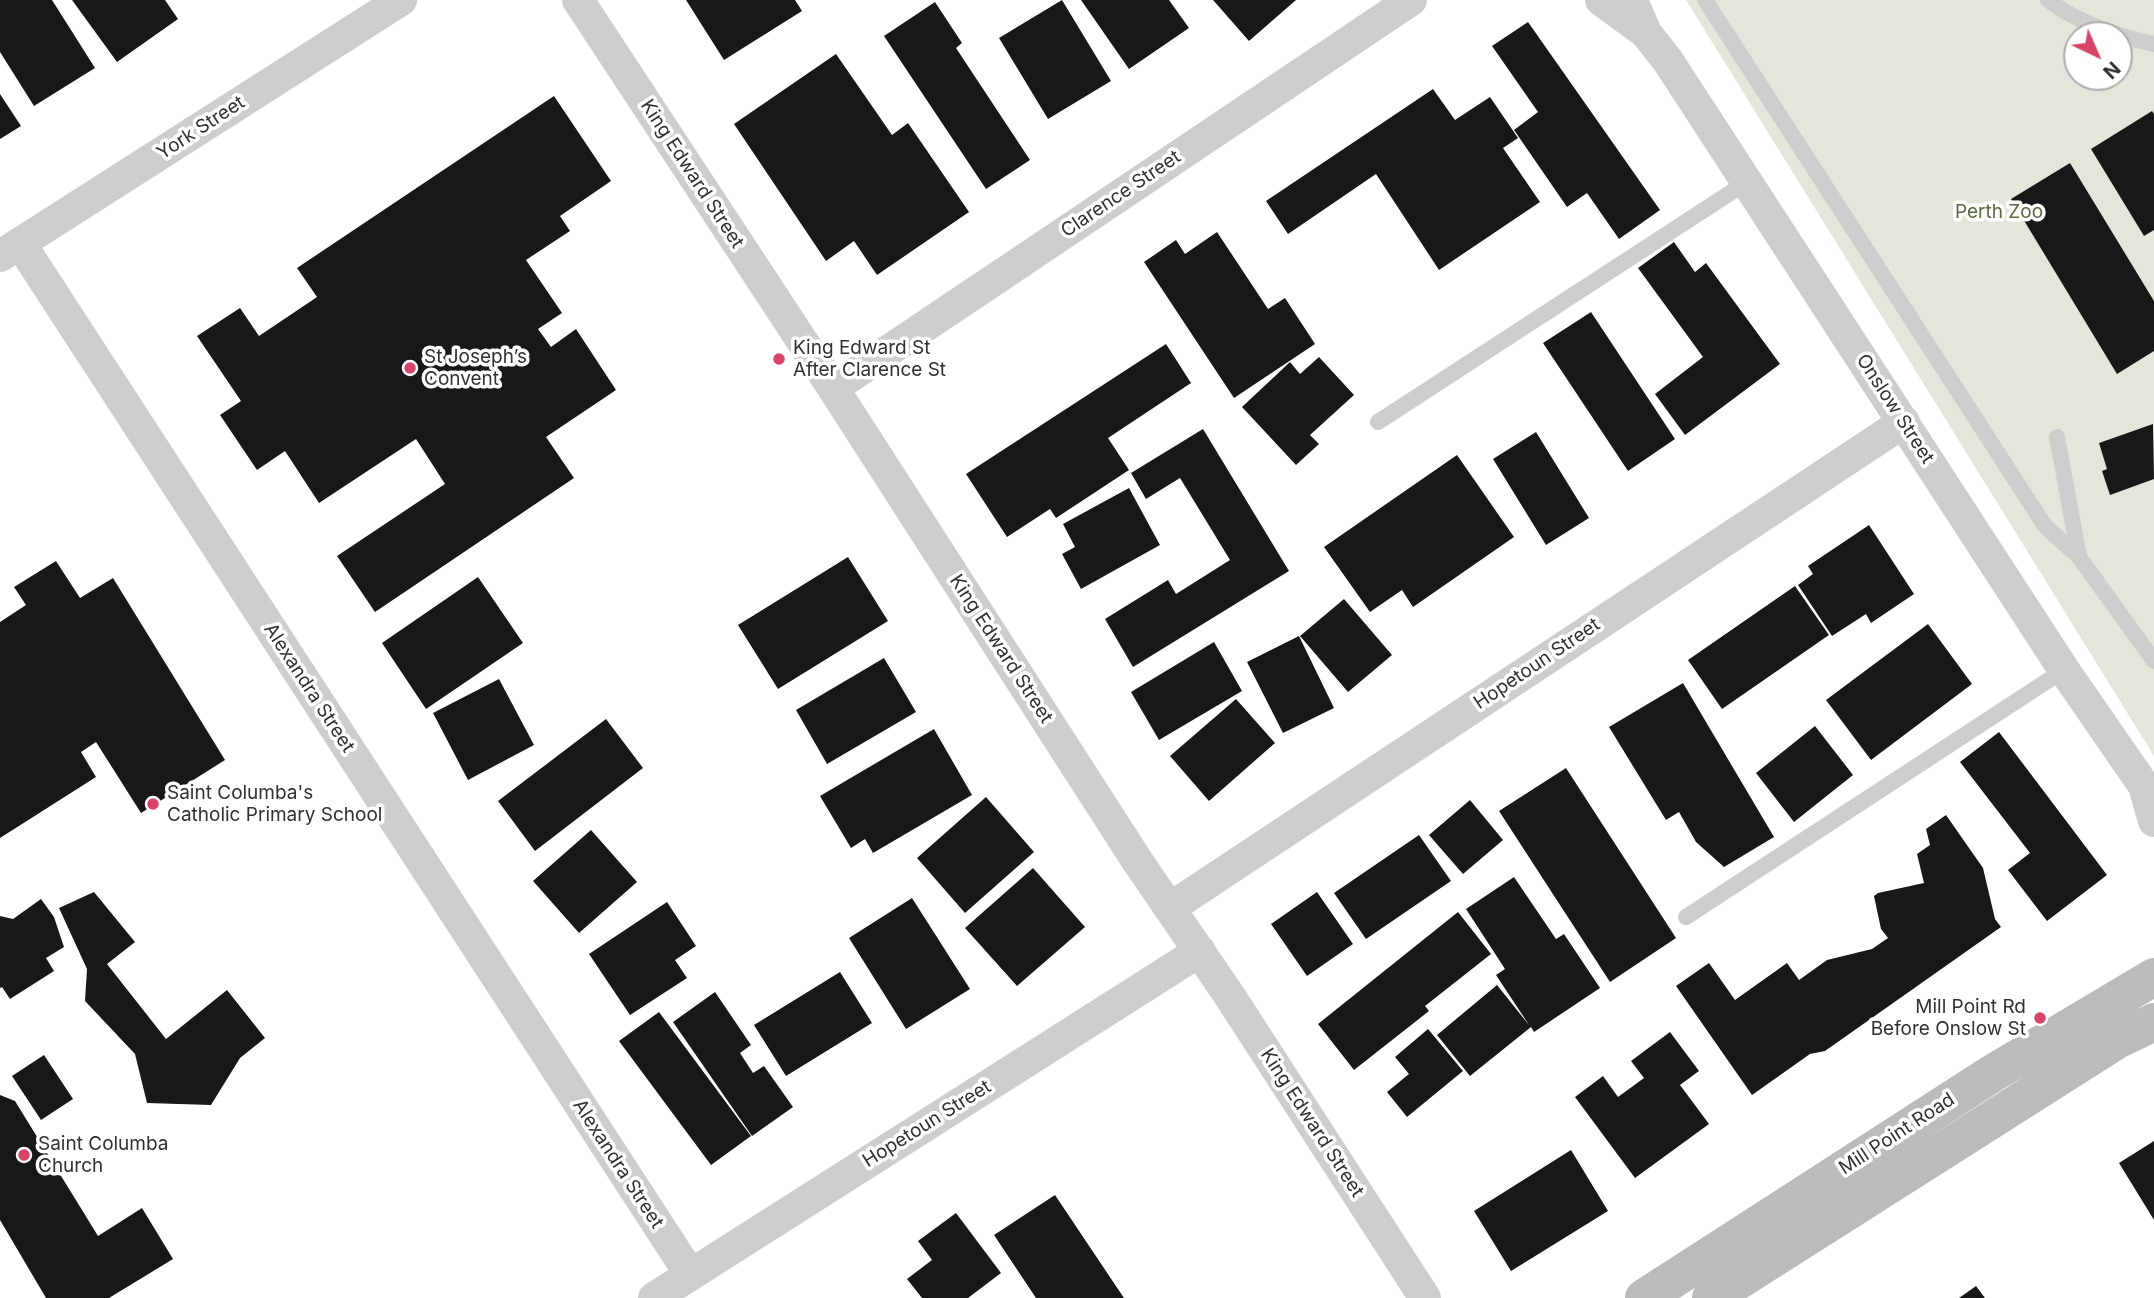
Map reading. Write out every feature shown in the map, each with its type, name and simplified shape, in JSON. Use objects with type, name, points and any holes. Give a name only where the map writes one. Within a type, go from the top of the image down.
[{"type":"main road","name":"Mill Point Road","points":[[1644,1298],[1993,1073],[2154,976]]},
{"type":"main road","name":"Mill Point Road","points":[[1711,1298],[2117,1040],[2154,1022]]},
{"type":"street","name":"York Street","points":[[10,250],[401,0]]},
{"type":"street","name":"King Edward Street","points":[[578,0],[833,388],[1130,850],[1200,951],[1425,1298]]},
{"type":"street","name":"Clarence Street","points":[[833,388],[1411,0]]},
{"type":"street","name":"Onslow Street","points":[[1601,0],[1646,33]]},
{"type":"street","name":"Onslow Street","points":[[1632,0],[1646,33],[1668,61],[2064,670],[2149,790],[2154,821]]},
{"type":"street","name":"Alexandra Street","points":[[10,250],[690,1274]]},
{"type":"street","name":"Hopetoun Street","points":[[1171,908],[1904,422]]},
{"type":"street","name":"Hopetoun Street","points":[[654,1298],[1200,951]]},
{"type":"lane","points":[[1705,0],[2045,526],[2079,557],[2154,661]]},
{"type":"lane","points":[[2048,0],[2060,9],[2127,38],[2154,44]]},
{"type":"lane","points":[[1378,422],[1746,182]]},
{"type":"lane","points":[[2057,437],[2079,557]]},
{"type":"lane","points":[[1686,916],[2064,670]]},
{"type":"green space","name":"Perth Zoo","points":[[1686,0],[2154,0],[2154,756]]},
{"type":"building","points":[[0,0],[52,0],[95,68],[34,106],[0,52]]},
{"type":"building","points":[[72,0],[165,0],[178,19],[117,62]]},
{"type":"building","points":[[686,0],[795,0],[802,11],[724,60]]},
{"type":"building","points":[[1062,0],[1111,81],[1048,119],[999,38]]},
{"type":"building","points":[[1081,0],[1169,0],[1189,28],[1129,69]]},
{"type":"building","points":[[1213,0],[1296,0],[1249,41]]},
{"type":"building","points":[[935,2],[962,43],[956,48],[1030,160],[986,189],[884,36]]},
{"type":"building","points":[[1528,22],[1660,210],[1619,239],[1587,193],[1567,207],[1514,130],[1538,112],[1492,46]]},
{"type":"building","points":[[836,54],[892,135],[908,123],[969,212],[877,275],[854,241],[826,261],[734,124]]},
{"type":"building","points":[[1433,89],[1455,120],[1490,97],[1518,138],[1503,148],[1540,202],[1439,270],[1376,174],[1288,234],[1266,201]]},
{"type":"building","points":[[0,94],[21,126],[0,139]]},
{"type":"building","name":"St Joseph’s Convent","points":[[554,96],[611,181],[560,216],[570,231],[526,260],[562,313],[538,329],[551,347],[576,329],[616,390],[546,437],[574,478],[375,612],[337,556],[445,484],[416,439],[319,503],[285,451],[257,470],[220,415],[241,401],[197,336],[240,308],[259,336],[317,297],[297,268]]},
{"type":"building","points":[[2152,111],[2154,230],[2144,236],[2091,149]]},
{"type":"building","points":[[2070,163],[2154,301],[2154,351],[2117,374],[2011,199]]},
{"type":"building","points":[[1217,232],[1268,309],[1285,298],[1315,344],[1234,398],[1144,262],[1176,240],[1185,254]]},
{"type":"building","points":[[1674,242],[1695,272],[1706,263],[1780,364],[1685,435],[1655,394],[1703,357],[1638,268]]},
{"type":"building","points":[[1591,312],[1675,439],[1628,471],[1543,343]]},
{"type":"building","points":[[1166,344],[1191,383],[1108,438],[1129,470],[1056,518],[1050,509],[1007,537],[966,474]]},
{"type":"building","points":[[1319,357],[1354,395],[1310,435],[1319,444],[1296,465],[1242,407],[1290,362],[1300,374]]},
{"type":"building","points":[[2153,424],[2154,479],[2110,495],[2102,471],[2107,469],[2099,443]]},
{"type":"building","points":[[1203,429],[1289,571],[1133,667],[1105,619],[1168,580],[1176,594],[1230,560],[1180,478],[1146,499],[1131,473]]},
{"type":"building","points":[[1536,432],[1589,518],[1546,545],[1493,459]]},
{"type":"building","points":[[1457,455],[1514,537],[1413,607],[1402,590],[1370,612],[1324,547]]},
{"type":"building","points":[[1129,488],[1160,545],[1081,589],[1062,554],[1075,547],[1063,524]]},
{"type":"building","points":[[1869,525],[1914,594],[1871,623],[1866,614],[1832,636],[1798,585],[1813,574],[1808,566]]},
{"type":"building","points":[[848,557],[888,621],[778,689],[738,625]]},
{"type":"building","points":[[56,561],[80,598],[113,578],[225,760],[141,813],[96,742],[81,752],[96,777],[0,838],[0,622],[26,605],[14,587]]},
{"type":"building","points":[[478,577],[523,643],[426,709],[382,643]]},
{"type":"building","points":[[1795,586],[1829,635],[1722,709],[1688,660]]},
{"type":"building","points":[[1344,599],[1392,655],[1348,692],[1300,636]]},
{"type":"building","points":[[1928,624],[1972,684],[1871,760],[1826,700]]},
{"type":"building","points":[[1299,636],[1334,708],[1283,733],[1247,662]]},
{"type":"building","points":[[1214,642],[1242,691],[1159,740],[1131,692]]},
{"type":"building","points":[[884,658],[916,712],[827,764],[796,710]]},
{"type":"building","points":[[499,679],[534,745],[468,780],[433,713]]},
{"type":"building","points":[[1683,683],[1774,837],[1724,867],[1696,842],[1679,812],[1666,820],[1609,727]]},
{"type":"building","points":[[1236,699],[1275,743],[1209,801],[1170,756]]},
{"type":"building","points":[[606,719],[643,768],[535,851],[498,801]]},
{"type":"building","points":[[1815,726],[1853,775],[1794,822],[1756,773]]},
{"type":"building","points":[[934,729],[972,795],[873,853],[865,839],[851,848],[820,796]]},
{"type":"building","points":[[1999,732],[2107,875],[2047,921],[2008,870],[2030,853],[1960,762]]},
{"type":"building","points":[[1566,768],[1676,938],[1610,982],[1499,811]]},
{"type":"building","points":[[986,797],[1034,852],[965,913],[917,858]]},
{"type":"building","points":[[1470,800],[1503,840],[1463,874],[1429,835]]},
{"type":"building","points":[[1946,815],[1983,868],[1995,919],[2001,927],[1825,1051],[1810,1054],[1752,1095],[1676,986],[1709,963],[1735,1000],[1787,963],[1799,980],[1827,960],[1872,949],[1888,938],[1881,929],[1874,896],[1924,883],[1917,854],[1930,845],[1926,829]]},
{"type":"building","points":[[591,830],[637,882],[579,933],[533,881]]},
{"type":"building","points":[[1419,835],[1451,881],[1366,939],[1334,893]]},
{"type":"building","points":[[1033,868],[1085,927],[1017,986],[965,928]]},
{"type":"building","points":[[1514,877],[1556,939],[1564,934],[1600,988],[1534,1032],[1531,1027],[1470,1076],[1437,1035],[1497,985],[1529,1025],[1496,975],[1505,969],[1466,909]]},
{"type":"building","points":[[94,892],[135,942],[107,964],[166,1039],[227,990],[265,1038],[240,1058],[211,1105],[147,1103],[135,1054],[85,1001],[87,969],[59,908]]},
{"type":"building","points":[[1317,892],[1353,944],[1307,976],[1271,924]]},
{"type":"building","points":[[912,898],[970,989],[906,1029],[849,938]]},
{"type":"building","points":[[41,899],[54,917],[64,947],[46,958],[54,971],[10,999],[2,987],[0,988],[0,916],[13,919]]},
{"type":"building","points":[[667,902],[696,946],[675,960],[687,978],[630,1015],[589,954]]},
{"type":"building","points":[[1458,912],[1491,954],[1425,1006],[1429,1011],[1354,1070],[1318,1024]]},
{"type":"building","points":[[840,972],[872,1023],[786,1076],[754,1025]]},
{"type":"building","points":[[715,992],[751,1045],[740,1053],[753,1073],[764,1066],[793,1107],[752,1136],[673,1022]]},
{"type":"building","points":[[659,1012],[751,1136],[711,1165],[619,1041]]},
{"type":"building","points":[[1428,1029],[1463,1071],[1407,1117],[1387,1092],[1409,1074],[1395,1057]]},
{"type":"building","points":[[1670,1032],[1699,1071],[1680,1085],[1709,1124],[1635,1178],[1575,1097],[1603,1076],[1618,1097],[1644,1078],[1631,1061]]},
{"type":"building","points":[[44,1055],[73,1099],[41,1120],[12,1076]]},
{"type":"building","name":"Saint Columba Church","points":[[0,1095],[15,1101],[98,1236],[142,1208],[173,1259],[109,1298],[46,1298],[0,1220]]},
{"type":"building","points":[[2154,1141],[2154,1220],[2119,1163]]},
{"type":"building","points":[[1571,1150],[1608,1211],[1511,1271],[1474,1211]]},
{"type":"building","points":[[1055,1195],[1124,1298],[1036,1298],[994,1235]]},
{"type":"building","points":[[956,1213],[1001,1273],[968,1298],[922,1298],[907,1279],[932,1260],[918,1241]]},
{"type":"building","points":[[1976,1286],[1985,1298],[1959,1298]]},
{"type":"place","name":"King Edward St After Clarence St","points":[[779,359]]},
{"type":"place","name":"St Joseph’s Convent","points":[[410,368]]},
{"type":"place","name":"Saint Columba's Catholic Primary School","points":[[153,804]]},
{"type":"place","name":"Mill Point Rd Before Onslow St","points":[[2040,1018]]},
{"type":"place","name":"Saint Columba Church","points":[[24,1155]]}]
